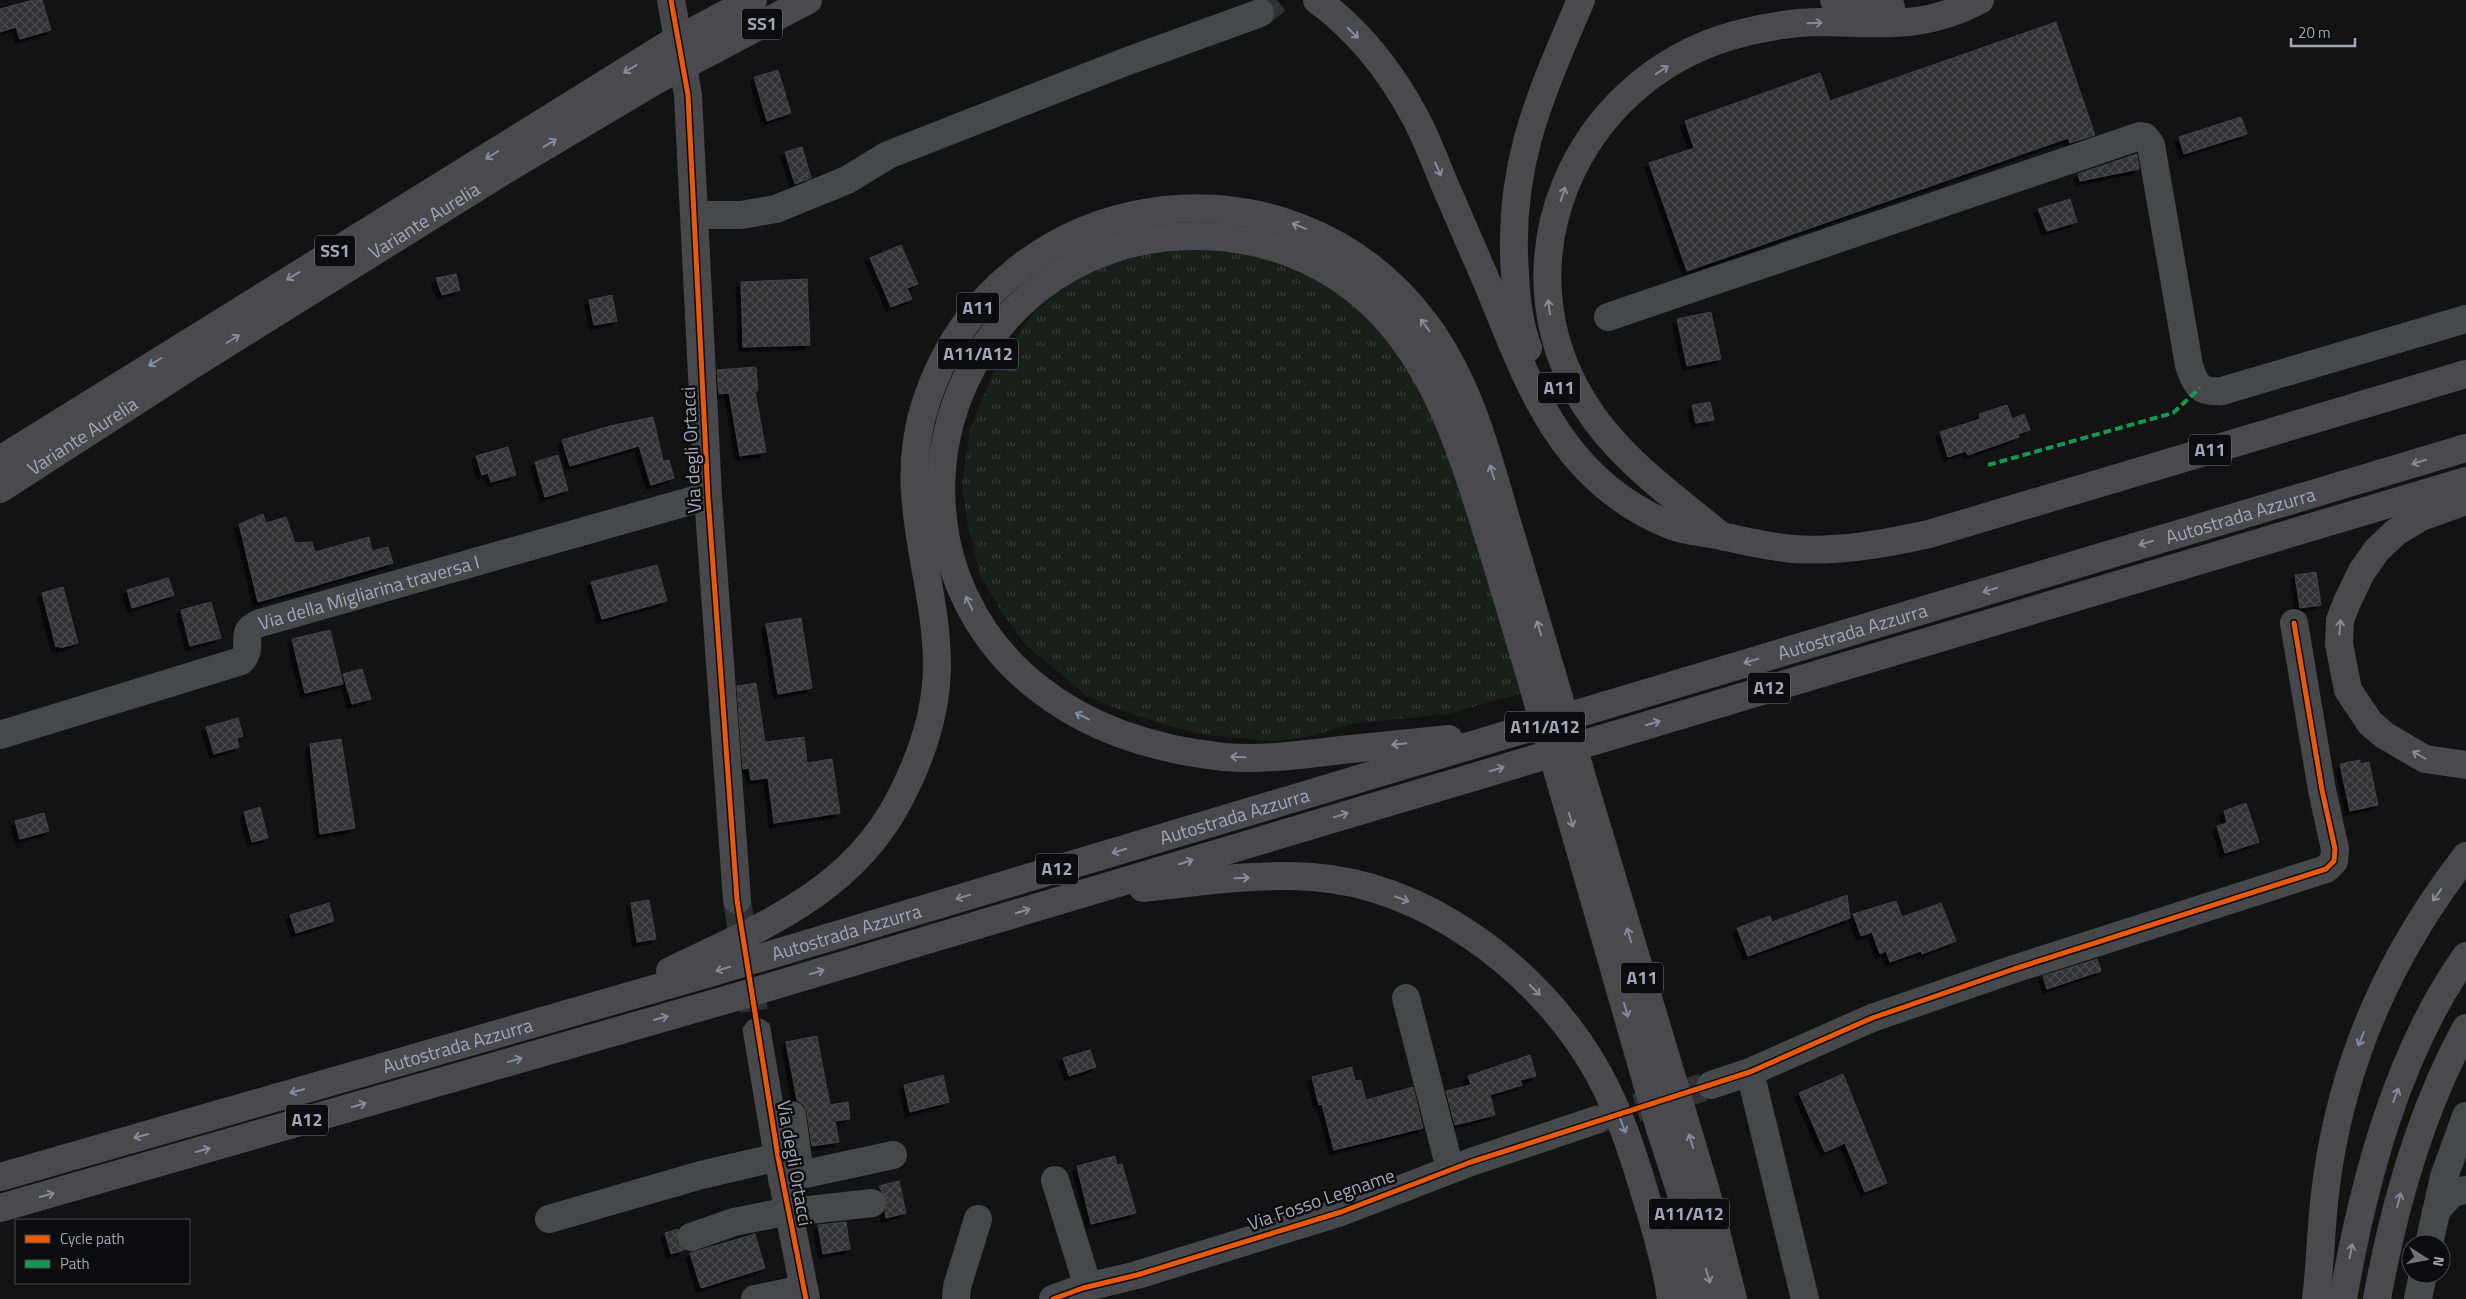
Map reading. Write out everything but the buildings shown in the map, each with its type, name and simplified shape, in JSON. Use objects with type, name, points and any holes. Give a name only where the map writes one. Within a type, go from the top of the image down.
[{"type":"highway","name":"Variante Aurelia","points":[[0,460],[671,44],[752,0]]},
{"type":"highway","name":"Variante Aurelia","points":[[0,489],[192,365],[500,173],[658,79],[808,0]]},
{"type":"highway","points":[[1317,0],[1374,54],[1415,116],[1537,402],[1559,437],[1582,466],[1614,494],[1652,517],[1687,531],[1720,535]]},
{"type":"highway","points":[[1520,258],[1513,221],[1517,181],[1522,158],[1540,96],[1581,0]]},
{"type":"highway","name":"A11","points":[[1601,0],[1562,88],[1546,133],[1527,211],[1520,258],[1535,328],[1552,375],[1570,407],[1589,434],[1649,498],[1681,518],[1720,535],[1757,544],[1794,549],[1832,549],[1878,544],[1929,534],[2466,374]]},
{"type":"highway","points":[[1834,0],[1879,7],[1906,6],[1939,0]]},
{"type":"highway","points":[[1720,535],[1616,445],[1599,426],[1579,395],[1562,359],[1553,327],[1547,284],[1551,241],[1568,179],[1588,139],[1620,102],[1639,85],[1676,61],[1709,44],[1749,32],[1788,24],[1819,22],[1876,24],[1921,22],[1962,9],[1980,0]]},
{"type":"highway","name":"A11","points":[[597,1006],[780,918],[808,902],[865,852],[884,826],[908,782],[930,722],[936,683],[934,622],[917,528],[913,484],[916,441],[926,401],[938,372],[960,331],[997,286],[1044,250],[1066,238],[1107,222],[1158,210],[1189,207],[1241,211],[1285,221],[1334,242],[1357,257],[1394,287],[1426,325],[1447,357],[1477,423],[1542,678],[1568,770],[1705,1188]]},
{"type":"highway","name":"A11/A12","points":[[1518,732],[1298,756],[1224,756],[1142,741],[1099,725],[1062,706],[1020,673],[986,633],[962,589],[950,554],[941,502],[943,445],[959,392],[969,370],[997,327],[1030,295],[1069,268],[1130,243],[1180,236],[1227,237],[1267,245],[1317,264],[1341,279],[1381,314],[1406,344],[1439,398],[1467,468],[1542,678]]},
{"type":"highway","name":"Autostrada Azzurra","points":[[0,1177],[597,1006],[2466,448]]},
{"type":"highway","name":"Autostrada Azzurra","points":[[0,1208],[624,1029],[2466,481]]},
{"type":"highway","points":[[2466,501],[2421,517],[2396,532],[2377,550],[2362,571],[2346,602],[2340,620],[2339,644],[2348,690],[2370,723],[2384,734],[2425,759],[2466,765]]},
{"type":"highway","name":"A11/A12","points":[[1568,770],[1660,1130],[1715,1299]]},
{"type":"highway","points":[[2316,1299],[2327,1177],[2341,1104],[2358,1045],[2400,955],[2431,904],[2466,856]]},
{"type":"highway","points":[[1072,896],[1232,878],[1313,877],[1385,893],[1419,906],[1488,948],[1545,999],[1589,1058],[1608,1091],[1636,1163],[1655,1224],[1671,1299]]},
{"type":"highway","points":[[2343,1299],[2358,1217],[2390,1109],[2426,1027],[2446,988],[2466,956]]},
{"type":"highway","points":[[2377,1299],[2395,1216],[2416,1142],[2433,1097],[2466,1028]]},
{"type":"highway","points":[[1660,1130],[1682,1240],[1691,1299]]},
{"type":"highway","points":[[1705,1188],[1747,1299]]},
{"type":"highway","name":"A11/A12","points":[[1705,1188],[1733,1299]]},
{"type":"highway","points":[[2304,1299],[2323,1214]]},
{"type":"street","name":"Via degli Ortacci","points":[[671,0],[688,95],[708,496],[737,900]]},
{"type":"street","points":[[695,215],[741,215],[776,209],[847,180],[888,155],[1125,62],[1260,13]]},
{"type":"street","points":[[1608,317],[2140,136],[2145,137],[2151,145],[2189,365],[2193,378],[2200,388],[2210,392],[2222,391],[2466,319]]},
{"type":"street","name":"Via della Migliarina traversa I","points":[[0,735],[241,661],[248,650],[247,632],[251,626],[708,496]]},
{"type":"street","points":[[1711,1085],[1750,1072],[1872,1018],[2024,966],[2326,869],[2334,861],[2335,849],[2322,790],[2294,623]]},
{"type":"street","points":[[1406,998],[1450,1169]]},
{"type":"street","name":"Via degli Ortacci","points":[[757,1032],[787,1170],[788,1213],[805,1294]]},
{"type":"street","points":[[1750,1072],[1805,1299]]},
{"type":"street","points":[[787,1170],[792,1114]]},
{"type":"street","points":[[2434,1234],[2451,1198],[2461,1154],[2466,1116]]},
{"type":"street","name":"Via Fosso Legname","points":[[1054,1299],[1088,1287],[1341,1212],[1450,1169],[1596,1120]]},
{"type":"street","points":[[549,1219],[701,1175],[787,1170],[893,1155]]},
{"type":"street","points":[[1055,1180],[1088,1287]]},
{"type":"street","points":[[691,1237],[734,1222],[788,1213],[872,1203]]},
{"type":"street","points":[[956,1299],[957,1287],[978,1220]]},
{"type":"street","points":[[2418,1299],[2421,1284]]},
{"type":"street","points":[[755,1299],[805,1294]]},
{"type":"green space","points":[[1198,246],[1275,260],[1322,283],[1356,307],[1390,343],[1419,387],[1445,445],[1523,693],[1446,714],[1350,724],[1307,737],[1271,741],[1198,734],[1133,715],[1085,695],[1025,644],[1001,611],[980,575],[967,521],[962,484],[970,428],[998,362],[1034,312],[1083,273],[1124,253]]},
{"type":"tunnel","points":[[1260,13],[1277,0]]},
{"type":"tunnel","points":[[737,900],[757,1032]]},
{"type":"tunnel","points":[[1596,1120],[1711,1085]]},
{"type":"marked path","points":[[1988,465],[2173,413],[2200,388]]},
{"type":"cycle path","points":[[671,0],[688,95],[708,496],[737,900],[778,1157],[806,1299]]},
{"type":"cycle path","points":[[1053,1299],[1083,1288],[1137,1275],[1341,1212],[1471,1162],[1750,1072],[1872,1018],[2014,969],[2326,869],[2334,861],[2335,849],[2322,790],[2294,623]]}]
